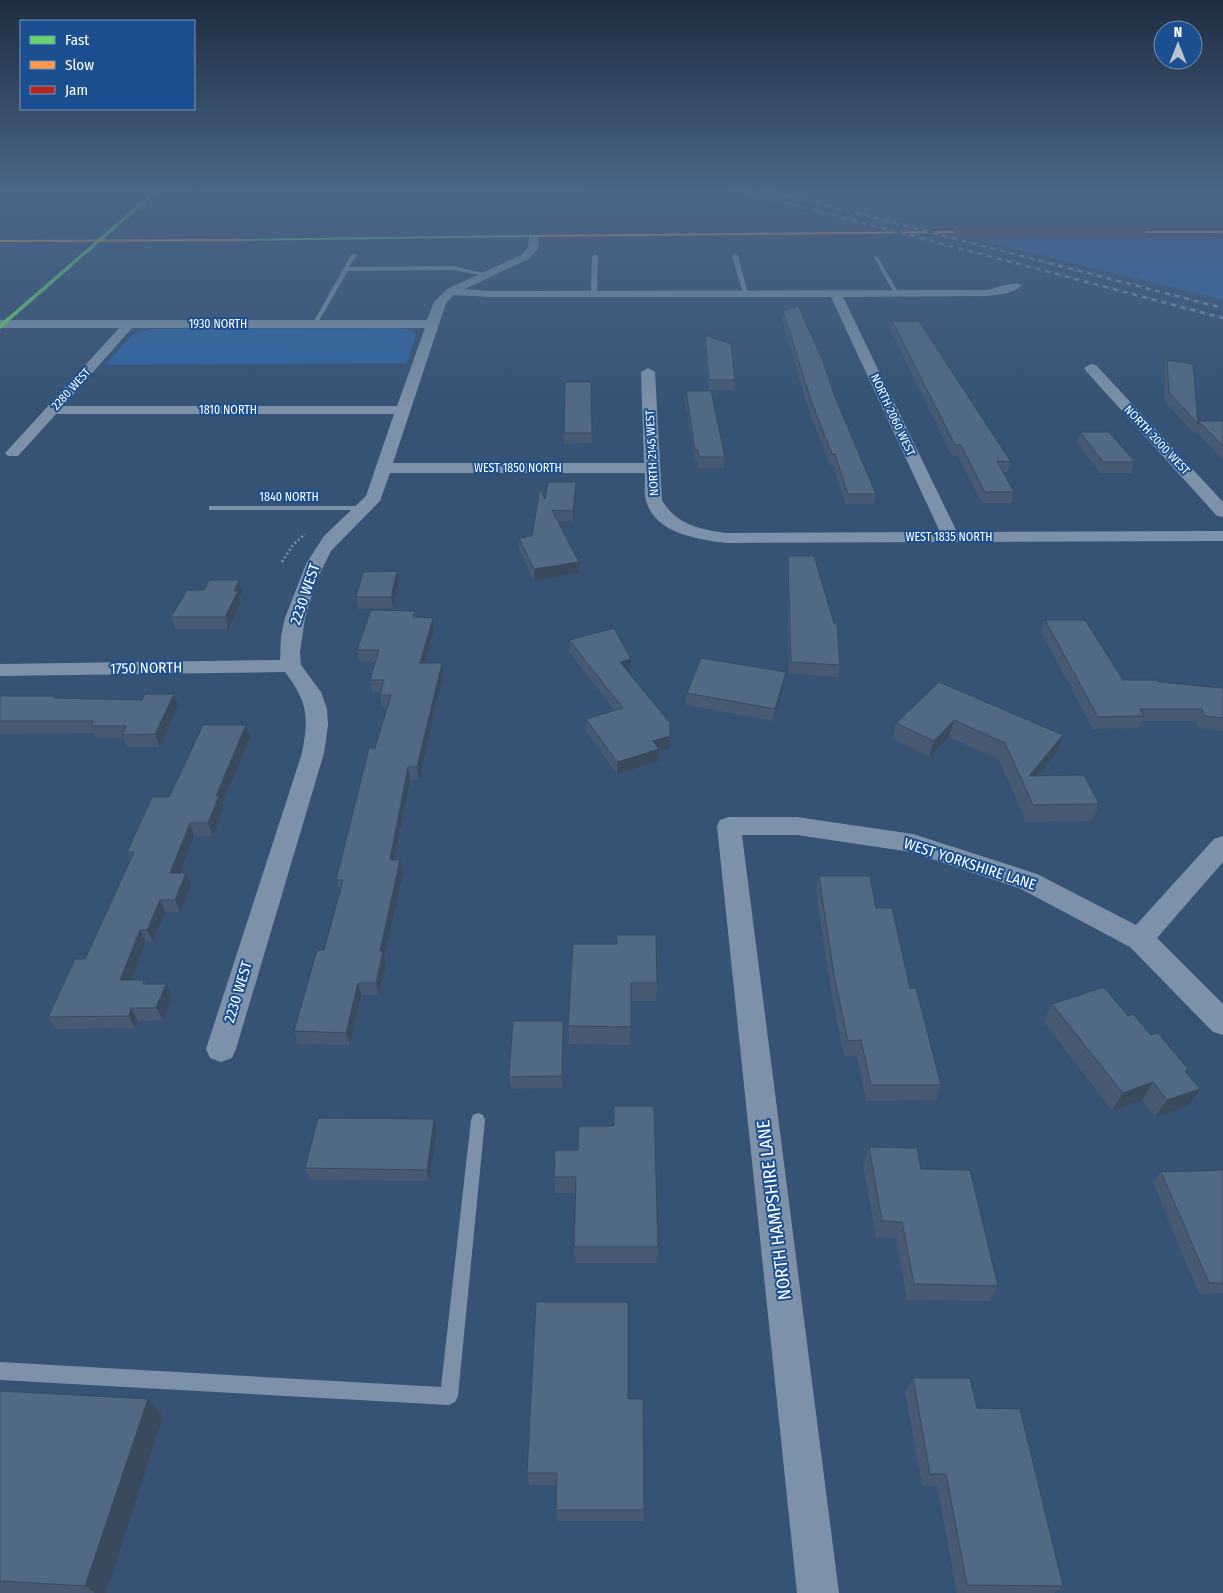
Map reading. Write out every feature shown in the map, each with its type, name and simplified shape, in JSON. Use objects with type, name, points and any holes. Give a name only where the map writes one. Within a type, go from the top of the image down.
[{"type":"main road","points":[[1,325],[76,262]]},
{"type":"street","name":"2230 WEST","points":[[221,1048],[313,753],[318,726],[315,702],[304,682],[291,666],[291,636],[297,610],[317,558],[331,539],[366,508],[374,497],[440,302],[451,291],[512,262]]},
{"type":"street","points":[[451,291],[490,294],[986,293],[1003,291],[1015,286]]},
{"type":"street","name":"NORTH 2060 WEST","points":[[835,293],[951,537]]},
{"type":"street","name":"2280 WEST","points":[[13,453],[129,324]]},
{"type":"street","name":"1930 NORTH","points":[[1,325],[432,324]]},
{"type":"street","name":"NORTH 2000 WEST","points":[[1091,368],[1223,512]]},
{"type":"street","name":"NORTH 2145 WEST","points":[[648,372],[654,500],[658,510],[676,527]]},
{"type":"street","name":"1810 NORTH","points":[[52,410],[404,410]]},
{"type":"street","name":"WEST 1850 NORTH","points":[[385,468],[652,468]]},
{"type":"street","name":"WEST 1835 NORTH","points":[[676,527],[726,538],[1223,536]]},
{"type":"street","name":"1750 NORTH","points":[[0,670],[291,666]]},
{"type":"street","name":"WEST YORKSHIRE LANE","points":[[729,826],[797,826],[913,843],[1028,881],[1140,939],[1223,1023]]},
{"type":"street","name":"NORTH HAMPSHIRE LANE","points":[[729,826],[818,1593]]},
{"type":"street","points":[[1140,939],[1223,845]]},
{"type":"lane","points":[[314,324],[349,262]]},
{"type":"lane","points":[[594,294],[595,262]]},
{"type":"lane","points":[[737,262],[746,293]]},
{"type":"lane","points":[[878,262],[897,293]]},
{"type":"lane","points":[[346,268],[453,268],[485,274]]},
{"type":"lane","name":"1840 NORTH","points":[[212,508],[366,508]]},
{"type":"lane","points":[[0,1371],[449,1396],[478,1120]]},
{"type":"shaded area","points":[[1069,262],[1223,262],[1223,300]]},
{"type":"shaded area","points":[[401,328],[411,330],[416,335],[407,363],[105,365],[132,335],[150,329]]},
{"type":"building","points":[[798,305],[822,359],[835,397],[876,494],[848,494],[835,454],[832,454],[812,403],[783,311]]},
{"type":"building","points":[[892,321],[919,321],[1011,462],[997,461],[1014,492],[985,492],[961,445],[955,445]]},
{"type":"building","points":[[705,335],[731,344],[735,380],[709,380]]},
{"type":"building","points":[[1167,360],[1193,364],[1198,424],[1169,392]]},
{"type":"building","points":[[565,382],[591,382],[592,433],[564,433]]},
{"type":"building","points":[[686,391],[711,391],[725,457],[699,457],[698,450],[695,450]]},
{"type":"building","points":[[1198,421],[1223,421],[1223,446]]},
{"type":"building","points":[[1080,432],[1109,432],[1135,462],[1103,462]]},
{"type":"building","points":[[548,482],[576,482],[573,511],[552,510],[579,562],[534,569],[519,538],[532,536],[540,488],[545,499]]},
{"type":"building","points":[[788,556],[814,556],[834,623],[837,624],[840,665],[791,662]]},
{"type":"building","points":[[397,571],[391,597],[356,597],[363,572]]},
{"type":"building","points":[[209,580],[239,580],[234,591],[238,591],[225,617],[171,617],[187,590],[204,590]]},
{"type":"building","points":[[371,610],[415,611],[413,617],[433,618],[420,663],[442,663],[417,767],[408,767],[390,860],[400,860],[380,951],[383,951],[376,983],[358,983],[346,1033],[294,1031],[317,950],[324,950],[343,880],[336,880],[369,748],[375,748],[391,695],[380,695],[384,680],[370,680],[379,650],[357,650]]},
{"type":"building","points":[[1045,620],[1085,620],[1123,680],[1157,680],[1159,682],[1223,688],[1223,718],[1204,716],[1202,709],[1140,709],[1144,716],[1098,717]]},
{"type":"building","points":[[614,628],[631,659],[620,662],[670,723],[670,736],[653,741],[659,749],[617,762],[586,719],[623,708],[569,640]]},
{"type":"building","points":[[701,658],[786,672],[775,709],[687,693]]},
{"type":"building","points":[[939,682],[1063,735],[1029,776],[1084,775],[1099,804],[1033,805],[1005,743],[954,720],[934,741],[896,723]]},
{"type":"building","points":[[145,694],[174,694],[155,734],[122,735],[126,726],[91,726],[94,721],[0,721],[0,696],[55,696],[54,698],[142,700]]},
{"type":"building","points":[[203,725],[246,725],[216,796],[219,796],[208,823],[190,823],[170,873],[186,873],[175,900],[160,900],[147,930],[140,930],[120,980],[144,980],[143,984],[166,984],[156,1008],[131,1008],[129,1016],[48,1017],[75,959],[85,959],[134,852],[127,852],[152,797],[169,797]]},
{"type":"building","points":[[819,876],[870,876],[876,908],[892,908],[910,988],[916,988],[941,1085],[871,1085],[861,1040],[848,1041],[834,975]]},
{"type":"building","points":[[616,935],[656,935],[657,983],[631,983],[631,1027],[568,1026],[573,944],[617,944]]},
{"type":"building","points":[[1104,987],[1128,1016],[1133,1014],[1151,1035],[1158,1033],[1188,1069],[1185,1071],[1200,1089],[1167,1100],[1153,1082],[1123,1093],[1052,1004]]},
{"type":"building","points":[[513,1021],[563,1021],[562,1076],[509,1077]]},
{"type":"building","points":[[614,1106],[654,1106],[658,1247],[574,1247],[576,1177],[554,1177],[555,1150],[578,1150],[579,1126],[614,1126]]},
{"type":"building","points":[[318,1118],[434,1119],[427,1170],[305,1168]]},
{"type":"building","points":[[869,1147],[917,1148],[921,1169],[970,1170],[998,1286],[914,1284],[902,1222],[882,1221]]},
{"type":"building","points":[[1223,1170],[1223,1283],[1209,1283],[1161,1172]]},
{"type":"building","points":[[536,1302],[628,1302],[628,1399],[643,1399],[644,1510],[556,1510],[557,1473],[527,1473]]},
{"type":"building","points":[[913,1378],[970,1378],[977,1408],[1020,1409],[1063,1586],[967,1585],[946,1474],[930,1474]]},
{"type":"building","points":[[0,1391],[148,1399],[85,1586],[0,1581]]},
{"type":"railway","points":[[1012,262],[1223,318]]},
{"type":"railway","points":[[1046,262],[1223,308]]},
{"type":"traffic: fast","points":[[0,327],[74,262]]}]
